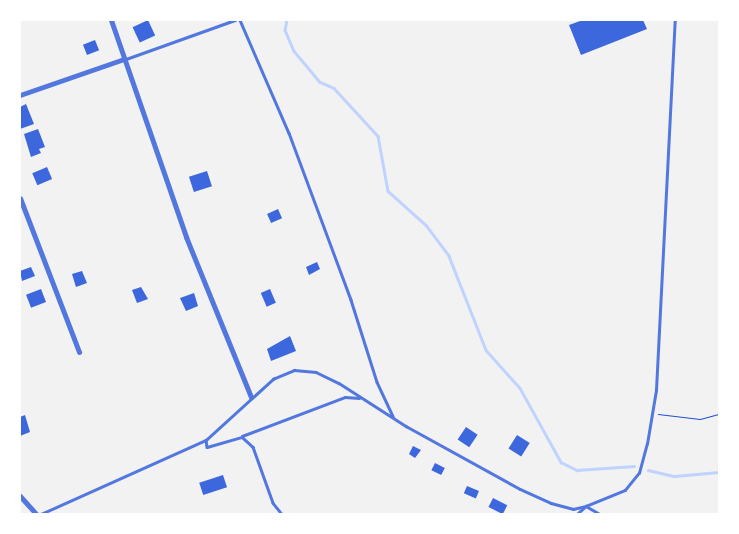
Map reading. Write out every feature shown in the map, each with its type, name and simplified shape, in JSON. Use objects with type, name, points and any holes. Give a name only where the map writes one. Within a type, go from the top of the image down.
[{"type":"street","points":[[111,20],[186,237],[251,397]]},
{"type":"street","points":[[20,94],[124,59]]},
{"type":"street","points":[[20,198],[79,352]]},
{"type":"street","points":[[20,496],[36,514]]},
{"type":"lane","points":[[124,59],[235,20]]},
{"type":"lane","points":[[240,20],[289,133],[351,300],[377,382],[393,418]]},
{"type":"lane","points":[[41,514],[206,440],[251,397],[273,379],[294,370],[316,372],[393,418],[520,489],[572,509],[586,506],[626,490],[634,481],[647,444],[652,413],[664,263],[675,20]]},
{"type":"lane","points":[[206,440],[207,446],[242,437],[345,397],[363,399]]},
{"type":"lane","points":[[242,437],[253,447],[273,503],[282,514]]},
{"type":"lane","points":[[577,514],[586,506]]},
{"type":"lane","points":[[586,506],[600,514]]},
{"type":"path","points":[[652,413],[700,418],[719,414]]},
{"type":"building","points":[[148,20],[155,35],[140,43],[133,27]]},
{"type":"building","points":[[583,20],[643,20],[647,29],[581,55],[569,25]]},
{"type":"building","points":[[95,40],[99,50],[87,55],[83,45]]},
{"type":"building","points":[[26,104],[34,124],[20,129],[20,107]]},
{"type":"building","points":[[38,129],[45,147],[39,149],[41,153],[31,157],[24,134]]},
{"type":"building","points":[[47,167],[52,179],[37,185],[32,173]]},
{"type":"building","points":[[207,171],[212,186],[194,192],[189,177]]},
{"type":"building","points":[[278,209],[282,218],[271,223],[267,214]]},
{"type":"building","points":[[317,262],[320,269],[309,275],[306,267]]},
{"type":"building","points":[[31,267],[35,276],[22,281],[20,271]]},
{"type":"building","points":[[82,271],[87,283],[76,287],[72,274]]},
{"type":"building","points":[[141,287],[148,299],[137,303],[132,290]]},
{"type":"building","points":[[41,289],[46,302],[31,308],[26,295]]},
{"type":"building","points":[[270,289],[276,303],[267,307],[261,293]]},
{"type":"building","points":[[194,293],[198,306],[186,311],[180,298]]},
{"type":"building","points":[[290,336],[296,351],[271,361],[267,349]]},
{"type":"building","points":[[25,415],[30,432],[20,436],[20,417]]},
{"type":"building","points":[[466,427],[478,435],[469,447],[458,439]]},
{"type":"building","points":[[517,435],[530,443],[521,457],[509,449]]},
{"type":"building","points":[[413,446],[421,450],[415,458],[409,454]]},
{"type":"building","points":[[435,463],[445,468],[441,475],[431,470]]},
{"type":"building","points":[[223,475],[227,487],[203,495],[199,483]]},
{"type":"building","points":[[467,486],[479,491],[476,498],[464,493]]},
{"type":"building","points":[[493,498],[507,505],[503,514],[488,507]]},
{"type":"waterway","points":[[287,20],[285,30],[294,51],[320,82],[334,88],[378,136],[388,191],[426,225],[449,256],[486,350],[520,388],[561,462],[577,470],[634,466]]},
{"type":"waterway","points":[[648,470],[674,476],[719,472]]}]
